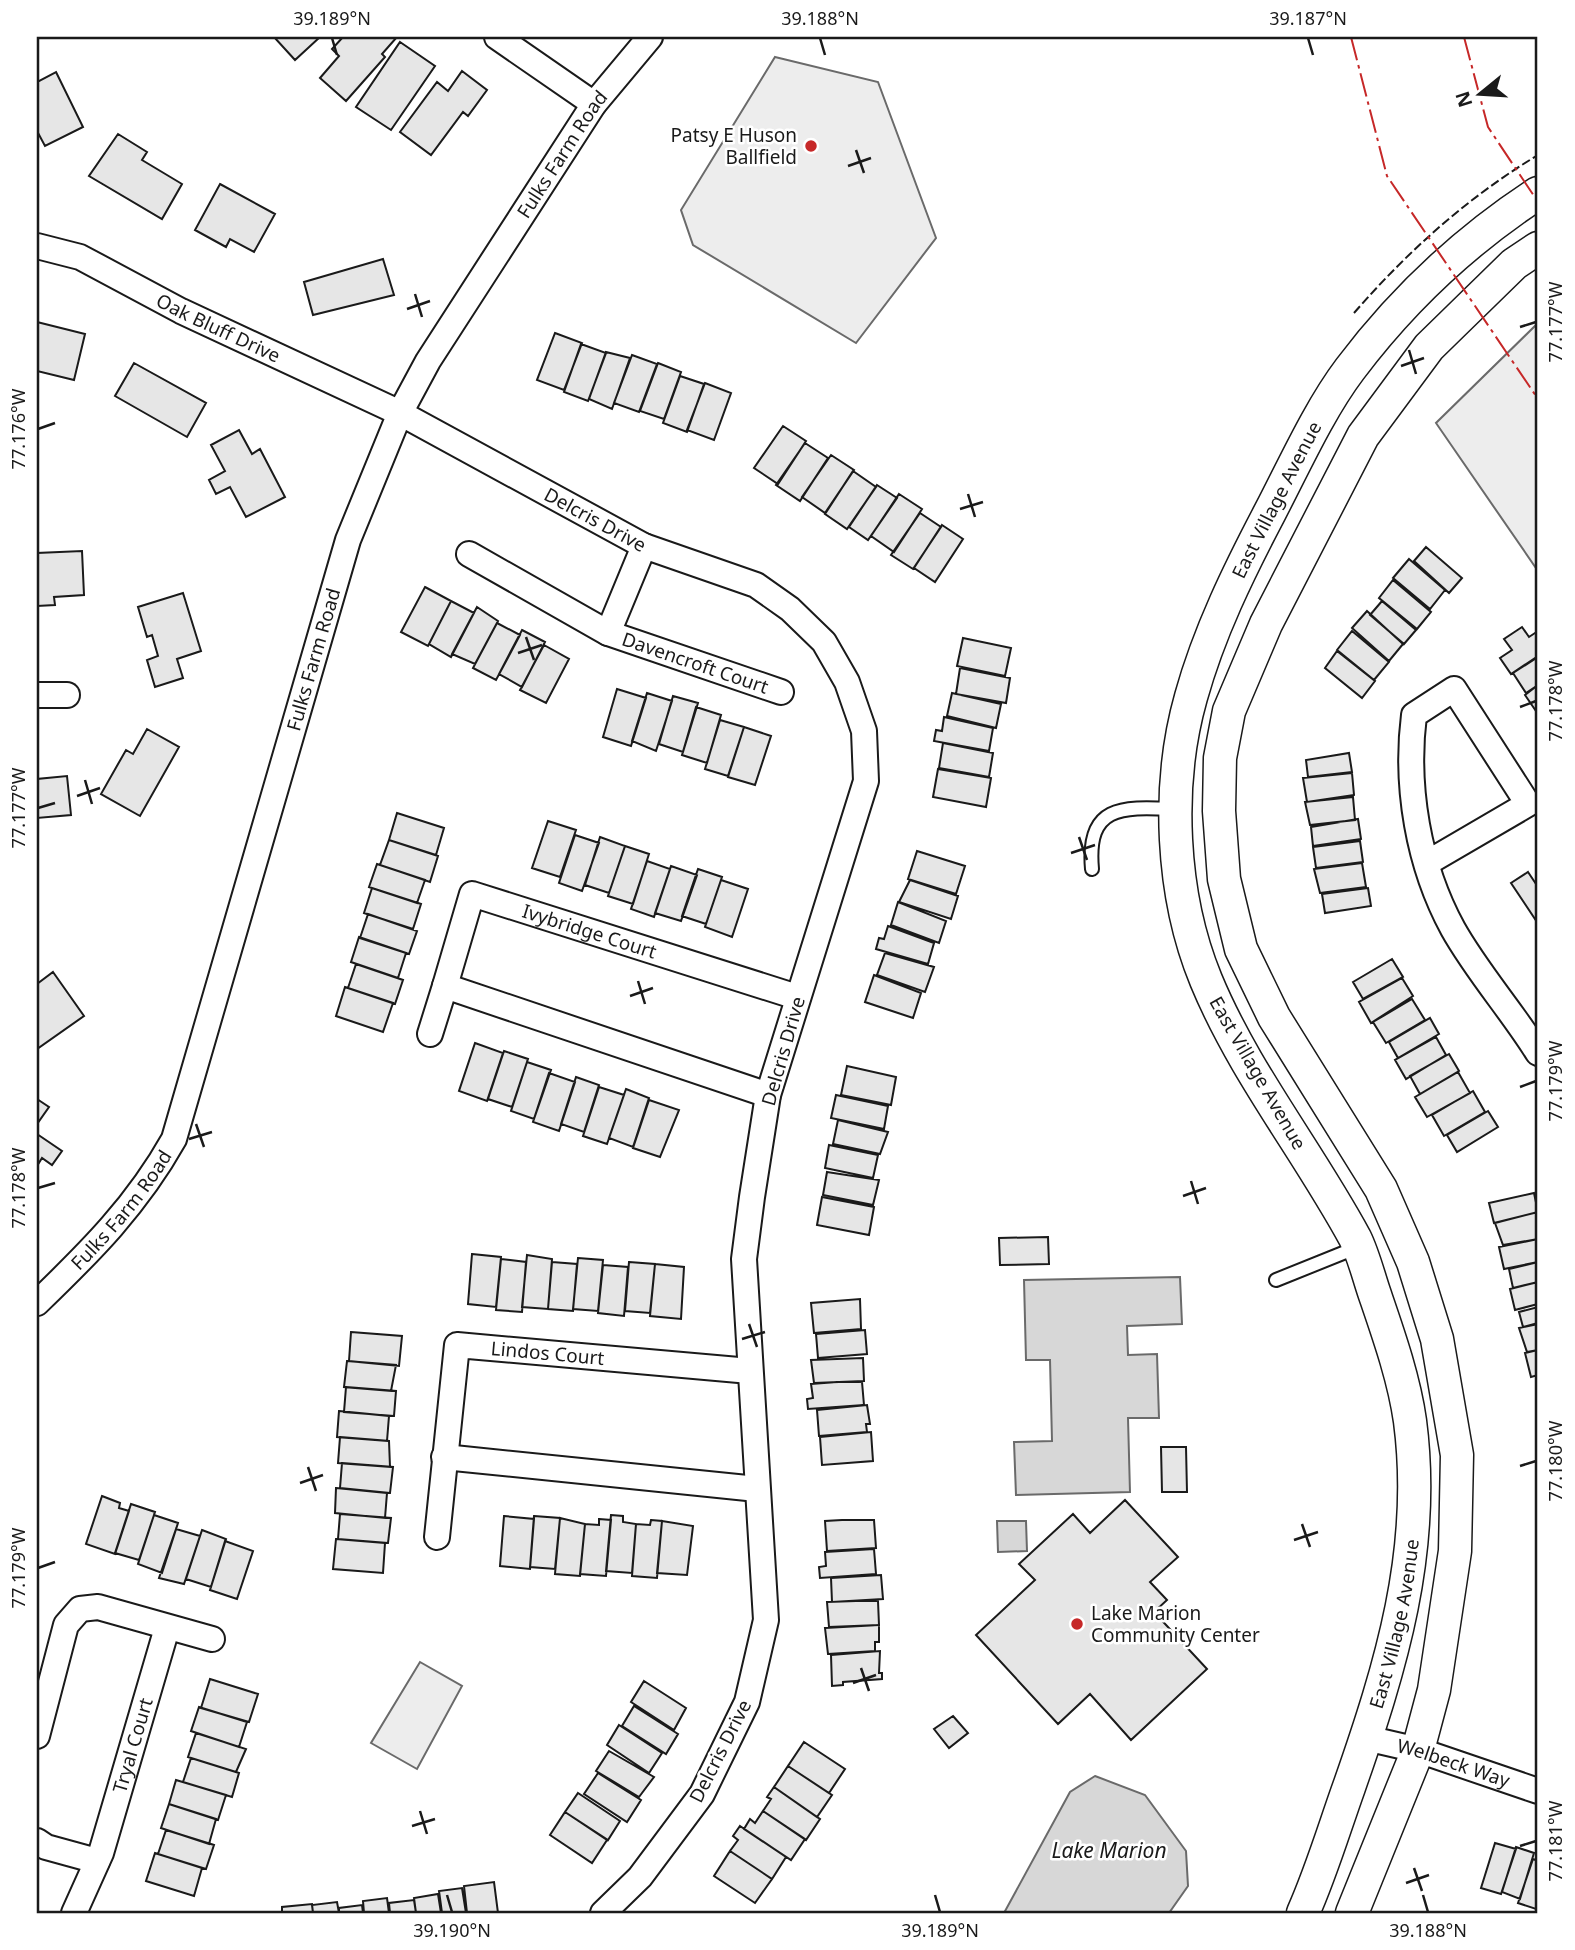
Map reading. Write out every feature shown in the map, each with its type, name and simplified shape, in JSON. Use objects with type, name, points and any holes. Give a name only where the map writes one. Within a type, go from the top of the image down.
[{"type":"street","points":[[497,37],[594,104]]},
{"type":"street","name":"Fulks Farm Road","points":[[37,1303],[103,1240],[150,1181],[174,1139],[348,540],[400,413],[428,361],[594,104],[650,37]]},
{"type":"street","name":"East Village Avenue","points":[[1303,1913],[1384,1690],[1404,1601],[1415,1523],[1410,1420],[1388,1331],[1359,1247],[1225,1023],[1204,975],[1184,897],[1177,809],[1180,747],[1190,700],[1205,654],[1244,560],[1348,372],[1418,289],[1464,247],[1538,193]]},
{"type":"street","name":"Oak Bluff Drive","points":[[37,246],[79,257],[181,311],[400,413]]},
{"type":"street","points":[[1352,1913],[1418,1750],[1434,1690],[1455,1551],[1457,1455],[1437,1339],[1413,1262],[1381,1189],[1274,1017],[1241,949],[1224,879],[1219,811],[1220,758],[1229,711],[1266,624],[1363,436],[1429,347],[1514,264],[1538,248]]},
{"type":"street","name":"Delcris Drive","points":[[400,413],[644,547],[756,585],[790,609],[824,642],[847,682],[864,731],[866,781],[768,1096],[744,1259],[766,1620],[747,1702],[702,1794],[640,1877],[603,1913]]},
{"type":"street","name":"Davencroft Court","points":[[608,633],[644,547]]},
{"type":"street","name":"Davencroft Court","points":[[469,554],[608,633],[781,692]]},
{"type":"street","points":[[1427,863],[1528,804],[1454,690],[1414,715],[1409,751],[1418,842],[1453,928],[1538,1053]]},
{"type":"street","points":[[37,695],[67,695]]},
{"type":"street","name":"Ivybridge Court","points":[[430,1034],[472,894],[797,997]]},
{"type":"street","points":[[445,986],[768,1096]]},
{"type":"street","name":"Lindos Court","points":[[437,1537],[457,1345],[750,1371]]},
{"type":"street","points":[[444,1457],[757,1489]]},
{"type":"street","points":[[37,1736],[66,1625],[80,1609],[98,1607],[212,1639]]},
{"type":"street","name":"Tryal Court","points":[[74,1913],[97,1861],[167,1628]]},
{"type":"street","name":"Welbeck Way","points":[[1366,1738],[1418,1750],[1538,1790]]},
{"type":"street","points":[[37,1841],[46,1847],[97,1861]]},
{"type":"lane","points":[[1092,869],[1090,848],[1096,825],[1107,815],[1125,810],[1177,809]]},
{"type":"lane","points":[[1276,1280],[1359,1247]]},
{"type":"shaded area","name":"Patsy E Huson Ballfield","points":[[775,57],[878,82],[936,238],[856,343],[693,245],[681,210]]},
{"type":"shaded area","points":[[1538,323],[1538,571],[1436,423]]},
{"type":"shaded area","points":[[420,1662],[462,1686],[417,1769],[371,1743]]},
{"type":"water","points":[[1180,1277],[1182,1324],[1127,1326],[1128,1355],[1157,1354],[1159,1418],[1128,1418],[1130,1492],[1016,1495],[1014,1442],[1052,1441],[1050,1360],[1026,1360],[1024,1280]]},
{"type":"water","points":[[997,1521],[1026,1521],[1027,1551],[998,1552]]},
{"type":"water","name":"Lake Marion","points":[[1095,1776],[1145,1795],[1186,1851],[1188,1886],[1169,1913],[1004,1913],[1070,1792]]},
{"type":"building","points":[[274,37],[320,37],[295,60]]},
{"type":"building","points":[[343,37],[397,37],[382,54],[385,57],[346,101],[320,78],[339,56],[332,49]]},
{"type":"building","points":[[400,42],[435,66],[391,130],[356,107]]},
{"type":"building","points":[[462,71],[487,90],[468,116],[463,112],[431,155],[400,132],[437,82],[448,91]]},
{"type":"building","points":[[56,72],[83,127],[45,146],[37,131],[37,82]]},
{"type":"building","points":[[118,134],[147,152],[142,160],[182,184],[162,219],[89,176]]},
{"type":"building","points":[[220,184],[275,214],[254,252],[230,239],[226,247],[195,230]]},
{"type":"building","points":[[383,259],[394,295],[313,315],[304,282]]},
{"type":"building","points":[[37,322],[85,334],[74,380],[37,371]]},
{"type":"building","points":[[555,333],[582,343],[564,390],[537,380]]},
{"type":"building","points":[[581,344],[606,353],[588,401],[564,392]]},
{"type":"building","points":[[606,352],[630,358],[612,409],[589,399]]},
{"type":"building","points":[[632,355],[657,364],[639,412],[614,403]]},
{"type":"building","points":[[134,363],[206,403],[187,437],[115,396]]},
{"type":"building","points":[[658,363],[681,372],[664,419],[640,411]]},
{"type":"building","points":[[680,376],[704,384],[687,432],[663,423]]},
{"type":"building","points":[[705,383],[731,393],[714,440],[687,430]]},
{"type":"building","points":[[783,426],[806,441],[778,484],[754,468]]},
{"type":"building","points":[[239,430],[252,454],[260,449],[285,497],[246,517],[230,487],[216,494],[209,480],[225,471],[211,445]]},
{"type":"building","points":[[805,443],[828,458],[800,501],[776,485]]},
{"type":"building","points":[[831,455],[854,470],[825,513],[802,497]]},
{"type":"building","points":[[853,471],[876,487],[847,529],[825,514]]},
{"type":"building","points":[[877,485],[897,498],[868,540],[849,527]]},
{"type":"building","points":[[899,494],[922,509],[894,552],[871,536]]},
{"type":"building","points":[[920,513],[941,527],[913,569],[891,555]]},
{"type":"building","points":[[942,525],[963,539],[935,582],[914,568]]},
{"type":"building","points":[[1426,547],[1462,578],[1449,593],[1414,561]]},
{"type":"building","points":[[82,551],[84,595],[54,597],[55,605],[37,606],[37,553]]},
{"type":"building","points":[[1409,559],[1445,590],[1430,609],[1393,578]]},
{"type":"building","points":[[1393,580],[1431,612],[1417,629],[1379,598]]},
{"type":"building","points":[[425,587],[451,601],[428,646],[401,632]]},
{"type":"building","points":[[183,593],[201,651],[177,659],[183,678],[155,687],[147,660],[158,656],[152,635],[147,637],[138,607]]},
{"type":"building","points":[[451,601],[474,613],[451,657],[429,644]]},
{"type":"building","points":[[1382,601],[1416,630],[1404,644],[1370,615]]},
{"type":"building","points":[[477,607],[498,621],[475,664],[452,654]]},
{"type":"building","points":[[1367,611],[1403,644],[1389,661],[1352,628]]},
{"type":"building","points":[[497,623],[520,635],[496,680],[473,668]]},
{"type":"building","points":[[1522,627],[1529,637],[1538,631],[1538,656],[1511,674],[1500,658],[1512,650],[1504,639]]},
{"type":"building","points":[[522,630],[545,642],[522,687],[499,674]]},
{"type":"building","points":[[1352,631],[1389,662],[1374,680],[1337,650]]},
{"type":"building","points":[[963,638],[1011,648],[1005,676],[957,666]]},
{"type":"building","points":[[544,645],[569,659],[546,703],[520,690]]},
{"type":"building","points":[[1337,651],[1375,681],[1362,698],[1325,668]]},
{"type":"building","points":[[1538,657],[1538,685],[1526,693],[1513,673]]},
{"type":"building","points":[[960,668],[1010,678],[1006,703],[956,694]]},
{"type":"building","points":[[1538,685],[1538,714],[1525,695]]},
{"type":"building","points":[[617,689],[646,698],[631,746],[603,737]]},
{"type":"building","points":[[647,693],[672,701],[656,751],[632,741]]},
{"type":"building","points":[[952,693],[1001,704],[996,728],[947,716]]},
{"type":"building","points":[[673,696],[698,703],[683,752],[659,744]]},
{"type":"building","points":[[696,707],[721,715],[707,763],[682,755]]},
{"type":"building","points":[[944,717],[993,728],[989,751],[934,741],[936,730],[942,731]]},
{"type":"building","points":[[720,720],[744,727],[728,776],[705,769]]},
{"type":"building","points":[[744,727],[771,736],[755,785],[728,777]]},
{"type":"building","points":[[147,729],[179,747],[140,816],[101,794],[126,750],[133,754]]},
{"type":"building","points":[[943,743],[993,753],[989,777],[939,768]]},
{"type":"building","points":[[1349,753],[1352,772],[1308,777],[1306,760]]},
{"type":"building","points":[[938,769],[991,778],[986,807],[933,797]]},
{"type":"building","points":[[1352,773],[1354,795],[1307,802],[1303,778]]},
{"type":"building","points":[[67,776],[71,815],[37,818],[37,779]]},
{"type":"building","points":[[1353,797],[1355,820],[1310,825],[1305,802]]},
{"type":"building","points":[[397,813],[444,828],[436,855],[389,840]]},
{"type":"building","points":[[1358,819],[1361,839],[1313,846],[1311,827]]},
{"type":"building","points":[[548,821],[576,830],[560,877],[532,868]]},
{"type":"building","points":[[575,835],[599,843],[582,891],[559,883]]},
{"type":"building","points":[[600,837],[625,846],[609,893],[585,885]]},
{"type":"building","points":[[389,840],[438,856],[430,882],[380,865]]},
{"type":"building","points":[[1360,841],[1363,862],[1316,868],[1313,847]]},
{"type":"building","points":[[625,846],[649,854],[633,904],[608,896]]},
{"type":"building","points":[[917,851],[965,866],[956,894],[908,879]]},
{"type":"building","points":[[647,861],[670,869],[654,917],[631,909]]},
{"type":"building","points":[[1362,863],[1366,887],[1320,893],[1314,869]]},
{"type":"building","points":[[377,864],[425,880],[417,903],[369,887]]},
{"type":"building","points":[[671,866],[697,875],[681,921],[655,913]]},
{"type":"building","points":[[698,869],[722,877],[706,924],[682,916]]},
{"type":"building","points":[[1528,872],[1538,887],[1537,922],[1511,883]]},
{"type":"building","points":[[721,880],[748,889],[732,937],[705,927]]},
{"type":"building","points":[[910,880],[958,896],[951,919],[899,902]]},
{"type":"building","points":[[372,888],[421,904],[413,929],[364,913]]},
{"type":"building","points":[[1368,888],[1371,906],[1325,913],[1322,894]]},
{"type":"building","points":[[898,902],[946,921],[939,943],[891,925]]},
{"type":"building","points":[[368,914],[417,931],[409,954],[360,938]]},
{"type":"building","points":[[888,926],[934,943],[928,964],[876,949],[879,938],[884,939]]},
{"type":"building","points":[[359,937],[406,953],[398,978],[351,962]]},
{"type":"building","points":[[885,953],[934,967],[925,992],[877,975]]},
{"type":"building","points":[[1392,959],[1403,977],[1363,999],[1353,982]]},
{"type":"building","points":[[356,964],[403,980],[395,1004],[348,988]]},
{"type":"building","points":[[53,972],[84,1016],[37,1049],[37,984]]},
{"type":"building","points":[[874,975],[921,993],[913,1018],[865,1002]]},
{"type":"building","points":[[1402,978],[1413,996],[1371,1023],[1359,1002]]},
{"type":"building","points":[[345,987],[393,1003],[383,1032],[336,1016]]},
{"type":"building","points":[[1412,999],[1425,1020],[1386,1043],[1373,1022]]},
{"type":"building","points":[[1430,1018],[1439,1034],[1398,1058],[1389,1042]]},
{"type":"building","points":[[1436,1037],[1446,1055],[1406,1079],[1395,1060]]},
{"type":"building","points":[[475,1043],[503,1053],[487,1101],[459,1091]]},
{"type":"building","points":[[504,1051],[528,1059],[512,1107],[488,1099]]},
{"type":"building","points":[[1449,1054],[1459,1071],[1420,1094],[1410,1076]]},
{"type":"building","points":[[527,1062],[551,1070],[534,1119],[511,1111]]},
{"type":"building","points":[[847,1066],[896,1077],[891,1105],[841,1095]]},
{"type":"building","points":[[1458,1072],[1470,1093],[1427,1117],[1415,1097]]},
{"type":"building","points":[[549,1073],[575,1082],[559,1131],[533,1122]]},
{"type":"building","points":[[576,1077],[599,1085],[584,1132],[561,1124]]},
{"type":"building","points":[[599,1087],[624,1095],[607,1144],[583,1136]]},
{"type":"building","points":[[626,1089],[649,1098],[633,1147],[609,1138]]},
{"type":"building","points":[[1473,1091],[1485,1112],[1444,1136],[1432,1115]]},
{"type":"building","points":[[836,1095],[888,1106],[884,1129],[831,1118]]},
{"type":"building","points":[[37,1099],[49,1107],[37,1124]]},
{"type":"building","points":[[649,1100],[679,1110],[660,1157],[633,1148]]},
{"type":"building","points":[[1488,1111],[1498,1127],[1457,1152],[1447,1135]]},
{"type":"building","points":[[838,1120],[888,1132],[880,1154],[833,1144]]},
{"type":"building","points":[[37,1134],[62,1151],[52,1165],[42,1158],[37,1166]]},
{"type":"building","points":[[829,1145],[878,1155],[873,1178],[825,1168]]},
{"type":"building","points":[[827,1172],[879,1180],[873,1205],[823,1195]]},
{"type":"building","points":[[1534,1193],[1538,1212],[1494,1223],[1489,1203]]},
{"type":"building","points":[[822,1197],[874,1207],[869,1235],[817,1225]]},
{"type":"building","points":[[1538,1212],[1538,1239],[1503,1245],[1495,1223]]},
{"type":"building","points":[[1048,1237],[1049,1264],[1000,1265],[999,1238]]},
{"type":"building","points":[[1538,1239],[1538,1262],[1504,1269],[1499,1247]]},
{"type":"building","points":[[472,1254],[501,1257],[496,1307],[468,1304]]},
{"type":"building","points":[[527,1255],[552,1259],[548,1309],[522,1307]]},
{"type":"building","points":[[578,1258],[603,1260],[598,1311],[573,1309]]},
{"type":"building","points":[[501,1259],[526,1262],[522,1312],[496,1310]]},
{"type":"building","points":[[552,1262],[577,1264],[573,1311],[548,1309]]},
{"type":"building","points":[[629,1262],[655,1264],[650,1313],[625,1311]]},
{"type":"building","points":[[1538,1262],[1538,1282],[1513,1288],[1509,1269]]},
{"type":"building","points":[[655,1264],[684,1267],[681,1319],[650,1316]]},
{"type":"building","points":[[603,1265],[628,1267],[624,1316],[598,1313]]},
{"type":"building","points":[[1538,1282],[1538,1304],[1515,1310],[1510,1289]]},
{"type":"building","points":[[860,1299],[861,1329],[814,1333],[811,1303]]},
{"type":"building","points":[[1538,1307],[1538,1323],[1523,1327],[1519,1312]]},
{"type":"building","points":[[1538,1324],[1538,1350],[1527,1352],[1519,1328]]},
{"type":"building","points":[[865,1330],[867,1354],[818,1358],[816,1334]]},
{"type":"building","points":[[351,1332],[402,1336],[399,1366],[349,1361]]},
{"type":"building","points":[[1538,1350],[1538,1375],[1531,1377],[1525,1353]]},
{"type":"building","points":[[863,1358],[864,1381],[814,1383],[811,1360]]},
{"type":"building","points":[[347,1361],[396,1365],[391,1391],[344,1387]]},
{"type":"building","points":[[862,1382],[864,1405],[808,1409],[807,1399],[813,1398],[811,1384]]},
{"type":"building","points":[[346,1387],[396,1391],[394,1416],[344,1412]]},
{"type":"building","points":[[867,1405],[870,1424],[866,1424],[867,1432],[819,1436],[817,1410]]},
{"type":"building","points":[[339,1411],[389,1416],[387,1441],[337,1437]]},
{"type":"building","points":[[871,1432],[873,1461],[822,1465],[820,1437]]},
{"type":"building","points":[[340,1437],[389,1441],[390,1467],[338,1463]]},
{"type":"building","points":[[1161,1447],[1186,1447],[1187,1492],[1162,1492]]},
{"type":"building","points":[[342,1463],[393,1467],[390,1493],[340,1488]]},
{"type":"building","points":[[336,1488],[387,1493],[385,1518],[335,1513]]},
{"type":"building","points":[[102,1496],[120,1503],[119,1508],[129,1511],[115,1554],[86,1544]]},
{"type":"building","name":"Lake Marion Community Center","points":[[1125,1500],[1178,1557],[1150,1582],[1167,1600],[1154,1612],[1207,1669],[1131,1740],[1090,1694],[1058,1724],[976,1635],[1035,1580],[1019,1564],[1073,1514],[1090,1533]]},
{"type":"building","points":[[131,1504],[155,1512],[139,1560],[115,1553]]},
{"type":"building","points":[[340,1514],[391,1518],[388,1543],[338,1539]]},
{"type":"building","points":[[154,1515],[178,1523],[162,1573],[138,1564]]},
{"type":"building","points":[[611,1515],[623,1516],[623,1522],[636,1524],[632,1573],[606,1571]]},
{"type":"building","points":[[504,1516],[534,1519],[530,1569],[500,1566]]},
{"type":"building","points":[[534,1516],[560,1518],[555,1569],[530,1567]]},
{"type":"building","points":[[560,1518],[585,1524],[580,1576],[555,1574]]},
{"type":"building","points":[[599,1519],[611,1520],[606,1576],[580,1574],[585,1524],[599,1525]]},
{"type":"building","points":[[651,1520],[662,1521],[657,1578],[632,1576],[636,1524],[650,1525]]},
{"type":"building","points":[[874,1520],[876,1548],[827,1551],[825,1521]]},
{"type":"building","points":[[662,1521],[693,1526],[687,1575],[657,1573]]},
{"type":"building","points":[[176,1529],[200,1536],[184,1584],[159,1578]]},
{"type":"building","points":[[202,1530],[226,1539],[211,1587],[186,1579]]},
{"type":"building","points":[[336,1539],[385,1543],[383,1573],[333,1569]]},
{"type":"building","points":[[225,1541],[253,1551],[237,1599],[210,1590]]},
{"type":"building","points":[[874,1549],[876,1574],[820,1578],[819,1567],[826,1566],[825,1552]]},
{"type":"building","points":[[881,1575],[883,1599],[832,1602],[831,1578]]},
{"type":"building","points":[[878,1601],[879,1625],[829,1627],[827,1602]]},
{"type":"building","points":[[879,1625],[879,1642],[875,1642],[875,1651],[828,1654],[825,1628]]},
{"type":"building","points":[[880,1651],[879,1673],[882,1673],[882,1679],[843,1682],[843,1685],[832,1686],[831,1655]]},
{"type":"building","points":[[210,1679],[258,1694],[249,1722],[201,1708]]},
{"type":"building","points":[[644,1681],[686,1708],[674,1730],[631,1702]]},
{"type":"building","points":[[634,1706],[678,1734],[666,1754],[622,1726]]},
{"type":"building","points":[[199,1707],[247,1722],[239,1747],[191,1731]]},
{"type":"building","points":[[953,1716],[968,1733],[949,1748],[934,1729]]},
{"type":"building","points":[[619,1725],[662,1753],[649,1773],[607,1745]]},
{"type":"building","points":[[196,1733],[246,1749],[236,1772],[188,1757]]},
{"type":"building","points":[[804,1742],[845,1769],[829,1793],[788,1766]]},
{"type":"building","points":[[609,1751],[654,1777],[639,1797],[596,1771]]},
{"type":"building","points":[[191,1758],[239,1773],[232,1797],[183,1782]]},
{"type":"building","points":[[788,1766],[832,1795],[817,1817],[774,1787]]},
{"type":"building","points":[[598,1773],[641,1800],[627,1822],[584,1794]]},
{"type":"building","points":[[176,1780],[226,1795],[218,1820],[169,1804]]},
{"type":"building","points":[[774,1787],[820,1819],[806,1840],[763,1811],[771,1799],[767,1797]]},
{"type":"building","points":[[578,1793],[620,1821],[608,1840],[565,1812]]},
{"type":"building","points":[[169,1804],[216,1819],[209,1844],[161,1828]]},
{"type":"building","points":[[763,1811],[805,1839],[791,1860],[744,1829],[750,1819],[755,1823]]},
{"type":"building","points":[[565,1812],[607,1840],[592,1863],[550,1835]]},
{"type":"building","points":[[740,1826],[786,1857],[772,1879],[730,1851],[738,1840],[733,1836]]},
{"type":"building","points":[[166,1830],[214,1845],[206,1869],[158,1854]]},
{"type":"building","points":[[1495,1843],[1516,1849],[1501,1894],[1481,1888]]},
{"type":"building","points":[[1516,1847],[1534,1853],[1520,1899],[1502,1892]]},
{"type":"building","points":[[730,1851],[772,1879],[755,1903],[714,1876]]},
{"type":"building","points":[[155,1853],[202,1868],[194,1896],[146,1881]]},
{"type":"building","points":[[1533,1859],[1538,1861],[1536,1909],[1518,1903]]},
{"type":"building","points":[[494,1882],[498,1913],[467,1913],[464,1886]]},
{"type":"building","points":[[462,1888],[466,1913],[442,1913],[439,1891]]},
{"type":"building","points":[[438,1894],[441,1913],[416,1913],[414,1898]]},
{"type":"building","points":[[387,1898],[389,1913],[364,1913],[363,1901]]},
{"type":"building","points":[[414,1900],[416,1913],[390,1913],[389,1903]]},
{"type":"building","points":[[337,1902],[339,1913],[313,1913],[312,1905]]},
{"type":"building","points":[[312,1904],[313,1913],[282,1913],[282,1907]]},
{"type":"building","points":[[362,1905],[363,1913],[339,1913],[339,1908]]},
{"type":"fence","points":[[1354,313],[1417,247],[1463,207],[1538,155]]},
{"type":"power","points":[[1351,37],[1387,176],[1538,399]]},
{"type":"power","points":[[1464,37],[1488,127],[1538,202]]},
{"type":"place","name":"Patsy E Huson Ballfield","points":[[811,146]]},
{"type":"place","name":"Lake Marion Community Center","points":[[1077,1624]]}]
